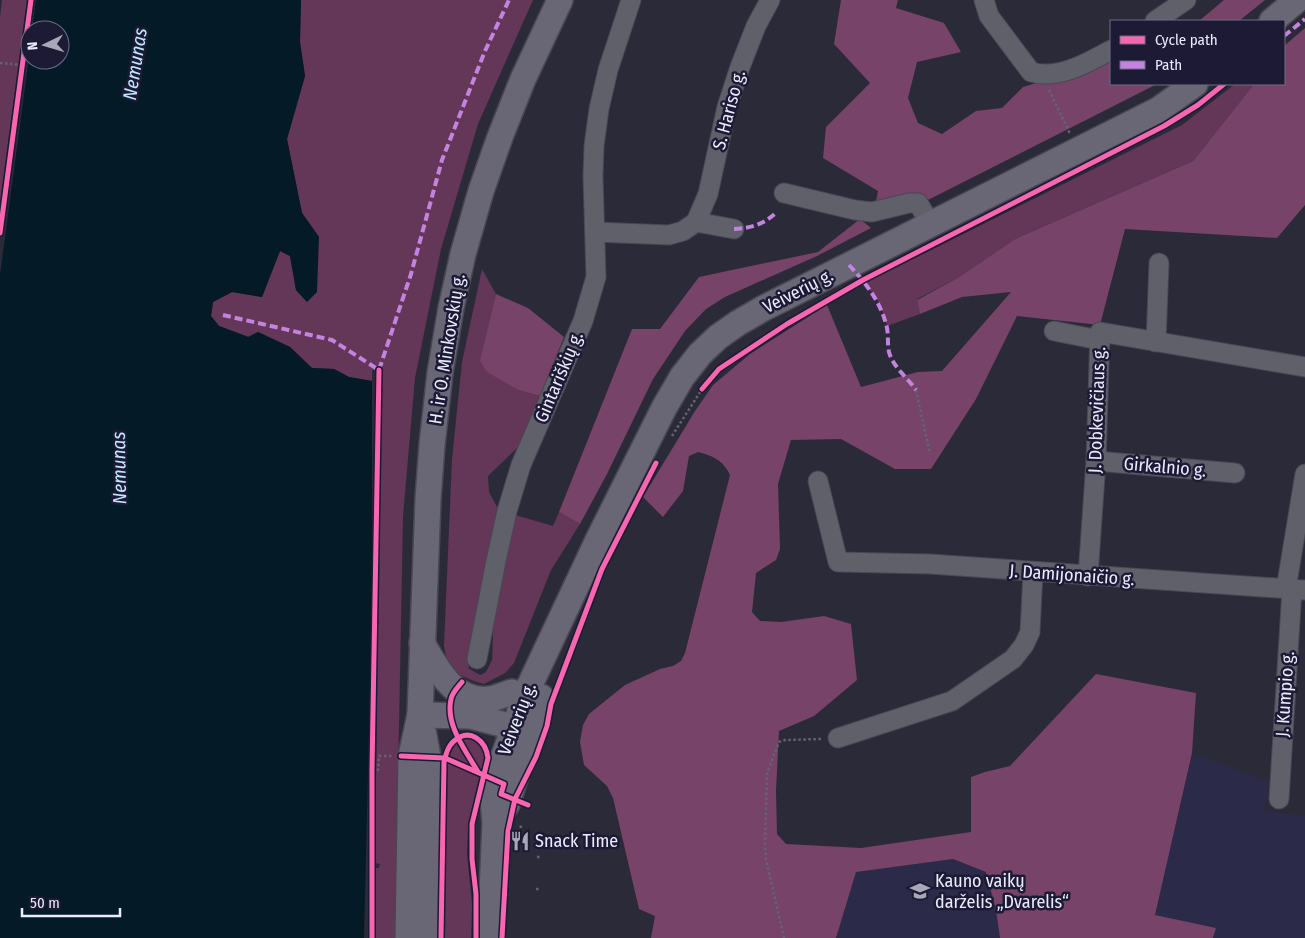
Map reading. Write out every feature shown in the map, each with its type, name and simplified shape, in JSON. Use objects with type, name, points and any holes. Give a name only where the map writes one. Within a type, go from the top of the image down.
[{"type":"main road","name":"H. ir O. Minkovskių g.","points":[[408,938],[410,756],[420,715],[432,445],[440,373],[451,308],[478,200],[522,80],[560,0]]},
{"type":"main road","points":[[1273,20],[1297,0]]},
{"type":"main road","name":"Veiverių g.","points":[[490,938],[495,780],[513,727],[547,647],[664,408],[682,377],[700,354],[718,337],[746,318],[930,223],[1158,110],[1194,85]]},
{"type":"main road","points":[[422,643],[443,678],[456,690],[480,700],[491,699],[512,692]]},
{"type":"main road","points":[[470,716],[505,700],[547,647]]},
{"type":"main road","name":"Veiverių g.","points":[[495,823],[506,804],[541,696],[547,647]]},
{"type":"main road","points":[[420,715],[470,716],[513,727],[541,696]]},
{"type":"main road","name":"H. ir O. Minkovskių g.","points":[[420,715],[428,757],[425,938]]},
{"type":"street","points":[[632,0],[608,70],[599,109],[594,156],[595,232],[669,235],[683,231],[696,222],[734,229]]},
{"type":"street","name":"S. Hariso g.","points":[[696,222],[708,194],[732,91],[756,26],[770,0]]},
{"type":"street","points":[[984,0],[989,16],[1031,72],[1042,75],[1083,66],[1110,51]]},
{"type":"street","points":[[1156,20],[1186,0]]},
{"type":"street","points":[[784,192],[854,210],[872,212],[909,203],[918,204],[930,223]]},
{"type":"street","name":"Gintariškių g.","points":[[477,659],[507,511],[521,465],[583,321],[596,277],[595,232]]},
{"type":"street","points":[[1156,342],[1159,263]]},
{"type":"street","points":[[1054,331],[1099,340]]},
{"type":"street","name":"J. Dobkevičiaus g.","points":[[1088,576],[1096,462],[1100,332],[1305,367]]},
{"type":"street","name":"Girkalnio g.","points":[[1096,462],[1235,473]]},
{"type":"street","name":"J. Kumpio g.","points":[[1279,799],[1305,474]]},
{"type":"street","name":"J. Damijonaičio g.","points":[[818,481],[838,562],[930,564],[1295,590]]},
{"type":"street","points":[[838,738],[952,701],[1013,659],[1024,645],[1030,632],[1033,572]]},
{"type":"path","points":[[0,63],[20,65]]},
{"type":"path","points":[[22,70],[22,75]]},
{"type":"path","points":[[1042,75],[1070,134]]},
{"type":"path","points":[[671,438],[702,388]]},
{"type":"path","points":[[916,390],[930,454]]},
{"type":"path","points":[[784,938],[766,860],[767,773],[779,742],[785,740],[838,738]]},
{"type":"path","points":[[372,770],[378,770],[379,756],[394,756]]},
{"type":"path","points":[[372,760],[372,779]]},
{"type":"path","points":[[520,838],[521,824]]},
{"type":"path","points":[[537,857],[542,857]]},
{"type":"shaded area","points":[[2,0],[27,0],[24,20],[20,20],[20,53],[0,204],[0,18]]},
{"type":"shaded area","points":[[301,0],[533,0],[478,124],[441,249],[415,378],[403,516],[395,938],[375,938],[375,868],[379,868],[380,864],[375,863],[381,370],[372,370],[372,381],[349,377],[334,369],[312,368],[290,347],[258,332],[249,337],[219,326],[211,316],[213,302],[232,292],[262,297],[280,251],[290,256],[296,290],[307,302],[319,237],[302,213],[287,139],[305,76],[300,42]]},
{"type":"shaded area","points":[[841,0],[898,0],[896,8],[944,23],[961,52],[917,62],[908,98],[918,123],[942,134],[976,111],[1002,108],[1023,87],[1110,60],[1110,85],[1155,85],[922,203],[875,207],[878,191],[823,158],[826,127],[870,83],[834,44]]},
{"type":"shaded area","points":[[1224,0],[1265,0],[1240,20],[1200,20]]},
{"type":"shaded area","points":[[1305,28],[1305,205],[1277,238],[1125,229],[1100,325],[1017,316],[976,399],[931,469],[895,469],[841,439],[791,440],[778,484],[780,549],[776,560],[756,573],[752,612],[760,621],[781,622],[824,616],[851,624],[857,680],[814,716],[779,731],[776,791],[777,834],[786,844],[861,848],[971,832],[971,777],[1010,766],[1096,674],[1196,693],[1192,753],[1155,915],[1216,928],[1213,938],[1000,938],[996,910],[986,872],[953,859],[856,872],[836,938],[651,938],[655,916],[639,909],[613,798],[607,786],[584,765],[580,742],[583,725],[589,714],[625,685],[660,669],[673,666],[681,661],[685,653],[730,475],[717,459],[698,452],[689,456],[683,491],[663,517],[643,497],[713,385],[750,354],[827,305],[861,387],[918,372],[942,371],[1011,292],[962,297],[920,314],[917,300],[959,277],[1015,239],[1193,161],[1253,85],[1285,85],[1285,45]]},
{"type":"shaded area","points":[[1234,85],[1253,85],[1193,161],[1015,239],[959,277],[917,299],[920,314],[887,326],[880,304],[865,283],[1182,125]]},
{"type":"shaded area","points":[[860,219],[871,228],[817,256],[725,297],[706,309],[685,331],[653,379],[607,474],[580,524],[559,512],[632,329],[660,329],[699,277],[818,252]]},
{"type":"shaded area","points":[[482,269],[496,294],[481,361],[518,390],[540,396],[518,447],[488,476],[489,492],[498,509],[472,662],[468,668],[480,675],[486,672],[492,660],[494,609],[512,514],[553,526],[559,512],[580,524],[551,570],[514,663],[505,673],[484,684],[468,679],[456,672],[448,661],[444,645],[452,459],[462,362]]},
{"type":"shaded area","points":[[496,294],[528,308],[564,337],[540,396],[518,390],[487,372],[480,361]]},
{"type":"shaded area","points":[[466,737],[480,743],[486,757],[468,826],[467,854],[472,905],[471,938],[442,938],[445,767],[453,745]]},
{"type":"shaded area","points":[[1192,753],[1270,782],[1264,811],[1305,816],[1305,938],[1213,938],[1216,928],[1155,915]]},
{"type":"shaded area","name":"Kauno vaikų darželis „Dvarelis“","points":[[953,859],[986,872],[996,910],[1000,938],[836,938],[856,872]]},
{"type":"water","name":"Nemunas","points":[[36,0],[301,0],[300,42],[305,76],[287,139],[302,213],[319,237],[317,292],[307,302],[296,290],[290,256],[280,251],[262,297],[232,292],[213,302],[211,316],[219,326],[248,337],[258,332],[290,347],[312,368],[334,369],[349,377],[372,381],[372,610],[364,938],[0,938],[0,275],[27,70],[70,70],[70,20],[33,20]]},
{"type":"marked path","points":[[223,315],[332,340],[379,370],[411,274],[442,160],[485,51],[509,0]]},
{"type":"marked path","points":[[1285,35],[1305,19]]},
{"type":"marked path","points":[[734,229],[757,225],[777,212]]},
{"type":"marked path","points":[[849,265],[876,300],[887,327],[888,349],[891,357],[916,390]]},
{"type":"cycle path","points":[[0,233],[31,0]]},
{"type":"cycle path","points":[[702,389],[719,369],[787,324],[863,280],[1164,126],[1198,105],[1223,85]]},
{"type":"cycle path","points":[[372,938],[372,770],[379,370]]},
{"type":"cycle path","points":[[502,938],[508,831],[515,799],[536,757],[547,726],[551,704],[602,569],[656,463]]},
{"type":"cycle path","points":[[462,682],[452,697],[451,718],[458,737],[478,772]]},
{"type":"cycle path","points":[[441,938],[444,762],[452,743],[466,735],[481,741],[488,758],[472,824],[472,859],[476,894],[476,938]]},
{"type":"cycle path","points":[[401,756],[445,758],[504,784],[501,794],[528,805]]},
{"type":"place","name":"Snack Time","points":[[520,841]]},
{"type":"place","name":"Kauno vaikų darželis „Dvarelis“","points":[[920,891]]}]
